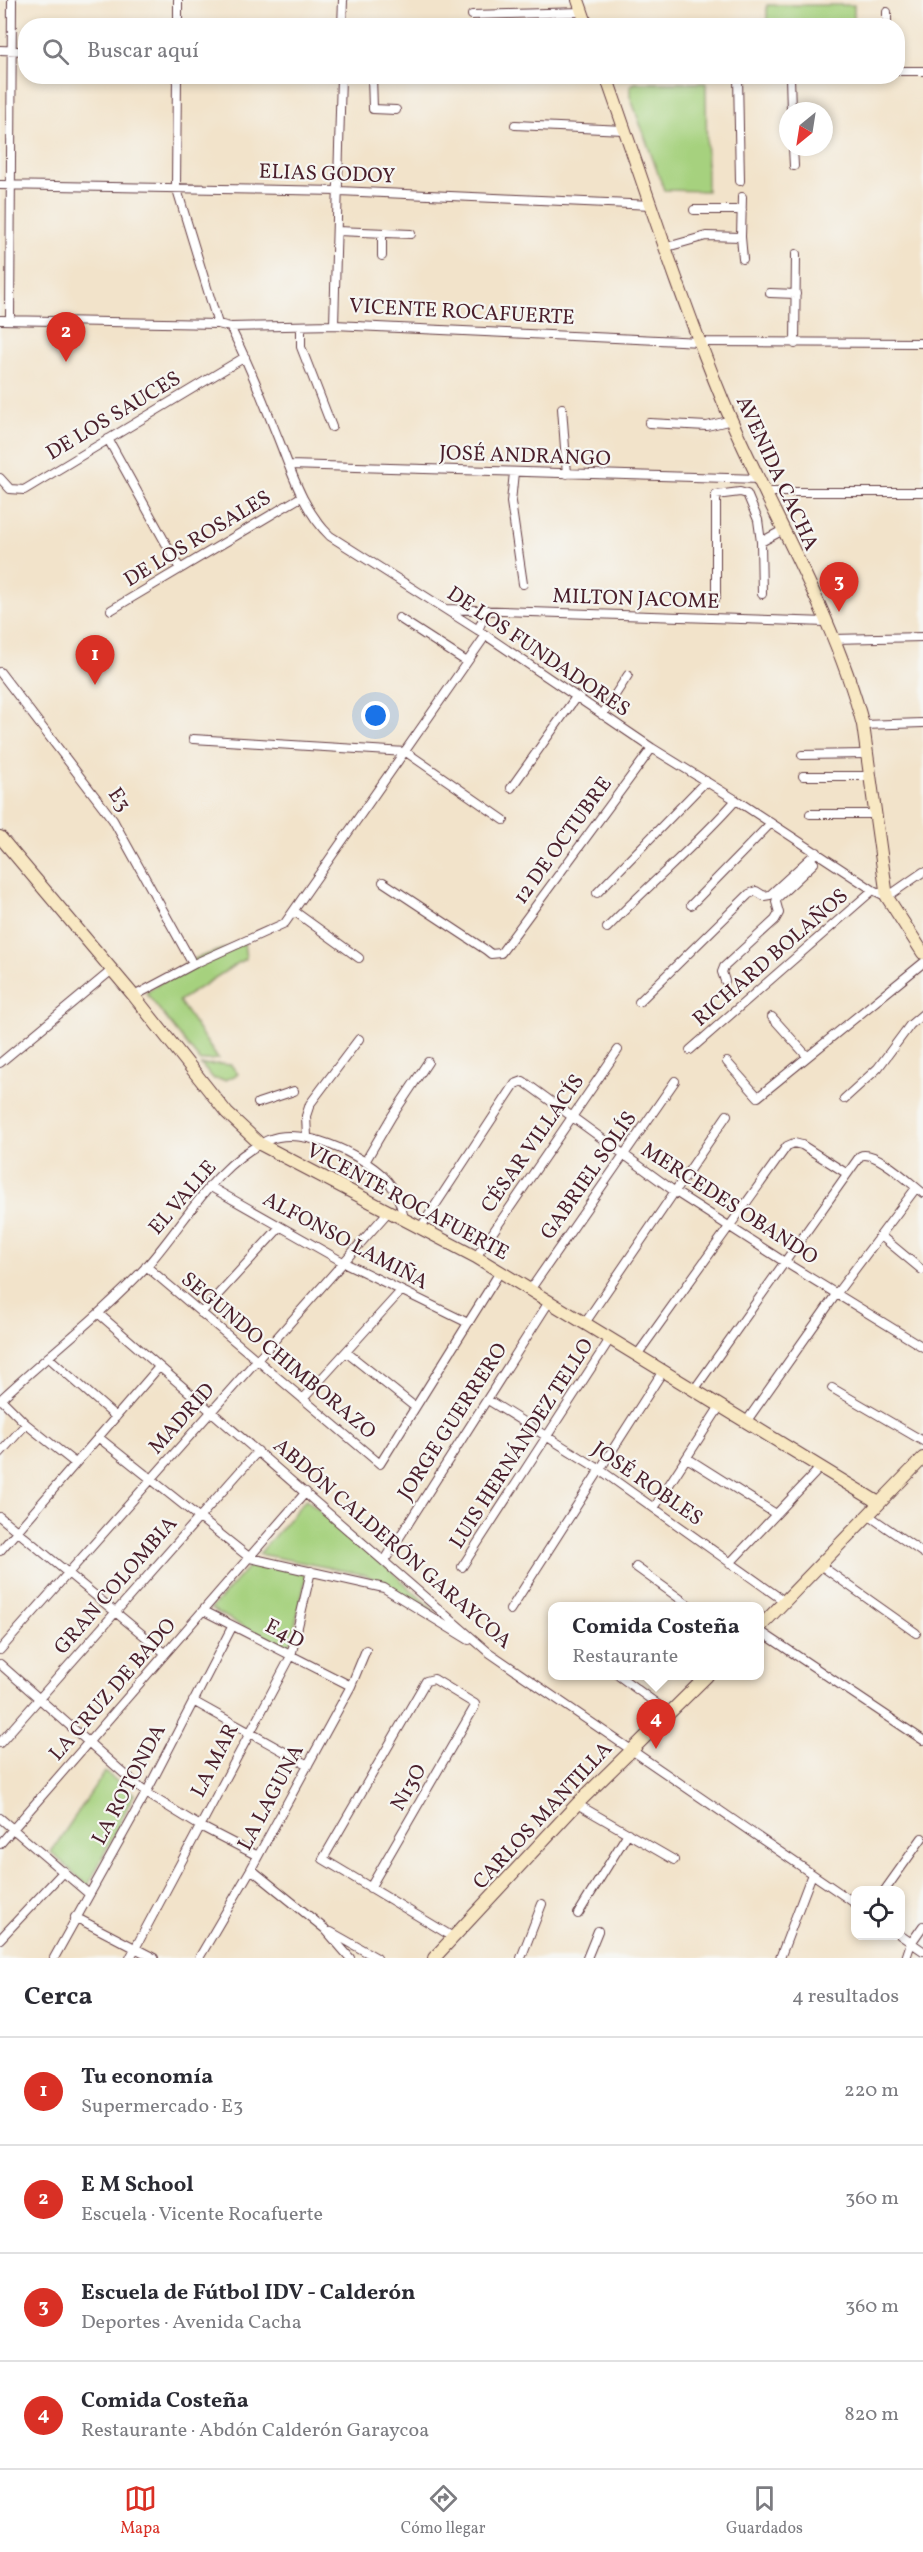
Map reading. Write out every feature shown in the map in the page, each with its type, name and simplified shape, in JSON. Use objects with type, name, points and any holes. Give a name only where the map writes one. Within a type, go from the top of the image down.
[{"type":"street","points":[[10,320],[4,186],[12,0]]},
{"type":"street","points":[[178,0],[178,18]]},
{"type":"street","points":[[342,18],[343,0]]},
{"type":"street","points":[[472,15],[580,6]]},
{"type":"street","points":[[887,12],[887,18]]},
{"type":"street","points":[[0,51],[18,51]]},
{"type":"street","points":[[905,71],[923,71]]},
{"type":"street","points":[[177,84],[176,186],[218,324]]},
{"type":"street","points":[[334,325],[341,84]]},
{"type":"street","points":[[372,84],[373,109],[396,110]]},
{"type":"street","name":"AVENIDA CACHA","points":[[608,84],[700,342],[732,420],[833,639],[863,725],[887,897],[923,953]]},
{"type":"street","points":[[738,84],[740,181]]},
{"type":"street","points":[[790,84],[791,102]]},
{"type":"street","points":[[515,125],[624,129]]},
{"type":"street","points":[[793,156],[794,166]]},
{"type":"street","name":"ELIAS GODOY","points":[[4,186],[176,186],[339,190],[652,206]]},
{"type":"street","points":[[742,197],[743,259]]},
{"type":"street","points":[[694,210],[742,210]]},
{"type":"street","points":[[338,231],[411,234]]},
{"type":"street","points":[[382,233],[382,256]]},
{"type":"street","points":[[667,247],[706,236],[741,237]]},
{"type":"street","points":[[795,344],[796,254]]},
{"type":"street","points":[[770,293],[796,294]]},
{"type":"street","name":"VICENTE ROCAFUERTE","points":[[0,320],[218,324],[230,327],[334,325],[700,342],[923,343]]},
{"type":"street","points":[[301,326],[301,347],[332,427]]},
{"type":"street","name":"DE LOS FUNDADORES","points":[[230,327],[245,357],[301,496],[330,536],[482,633],[652,748],[887,897]]},
{"type":"street","name":"DE LOS SAUCES","points":[[0,478],[10,489],[24,490],[245,357]]},
{"type":"street","points":[[562,408],[567,474]]},
{"type":"street","points":[[649,423],[707,426],[732,420]]},
{"type":"street","points":[[108,439],[180,568]]},
{"type":"street","name":"JOSÉ ANDRANGO","points":[[289,465],[760,479]]},
{"type":"street","points":[[514,472],[511,502],[523,584]]},
{"type":"street","points":[[716,598],[716,495],[740,492],[747,494],[758,520],[762,594]]},
{"type":"street","points":[[765,492],[923,492]]},
{"type":"street","name":"DE LOS ROSALES","points":[[111,610],[301,496]]},
{"type":"street","points":[[760,542],[783,530]]},
{"type":"street","name":"MILTON JACOME","points":[[445,609],[826,622]]},
{"type":"street","points":[[134,996],[196,963],[285,923],[467,662],[482,633],[487,610]]},
{"type":"street","points":[[399,618],[467,662]]},
{"type":"street","points":[[833,639],[923,637]]},
{"type":"street","name":"E3","points":[[0,672],[113,820],[190,959]]},
{"type":"street","points":[[602,715],[628,675]]},
{"type":"street","points":[[511,788],[576,698]]},
{"type":"street","points":[[863,725],[923,723]]},
{"type":"street","points":[[193,739],[406,752],[504,820]]},
{"type":"street","name":"12 DE OCTUBRE","points":[[383,882],[491,954],[501,953],[652,748]]},
{"type":"street","points":[[802,755],[866,754]]},
{"type":"street","points":[[802,776],[869,776]]},
{"type":"street","points":[[597,893],[706,781]]},
{"type":"street","points":[[607,928],[647,886],[675,864],[736,800]]},
{"type":"street","points":[[810,814],[874,814]]},
{"type":"street","points":[[691,905],[771,823]]},
{"type":"street","name":"VICENTE ROCAFUERTE","points":[[0,837],[134,996],[227,1113],[260,1144],[476,1257],[879,1503]]},
{"type":"street","points":[[725,981],[722,972],[724,967],[775,920],[779,913],[777,898],[819,854]]},
{"type":"street","points":[[639,1002],[749,894],[756,891],[764,896],[770,895],[819,854]]},
{"type":"street","points":[[887,897],[923,872]]},
{"type":"street","name":"RICHARD BOLAÑOS","points":[[690,1050],[873,890]]},
{"type":"street","points":[[294,911],[359,958]]},
{"type":"street","points":[[727,1062],[758,1097],[923,963]]},
{"type":"street","points":[[0,1063],[112,970]]},
{"type":"street","points":[[844,1099],[878,1068],[910,1025],[923,1014]]},
{"type":"street","points":[[772,1017],[807,1056]]},
{"type":"street","points":[[307,1136],[306,1116],[310,1104],[359,1039]]},
{"type":"street","name":"CÉSAR VILLACÍS","points":[[476,1257],[618,1050]]},
{"type":"street","points":[[365,1162],[392,1116],[429,1062]]},
{"type":"street","name":"MERCEDES OBANDO","points":[[421,1227],[513,1087],[523,1081],[675,1191],[783,1262],[923,1347]]},
{"type":"street","name":"GABRIEL SOLÍS","points":[[530,1290],[675,1081]]},
{"type":"street","points":[[258,1103],[294,1091]]},
{"type":"street","points":[[585,1323],[727,1115]]},
{"type":"street","name":"EL VALLE","points":[[0,1400],[99,1314],[147,1266],[209,1186],[260,1144],[274,1138],[307,1136],[365,1162],[391,1186],[400,1203],[404,1218]]},
{"type":"street","points":[[637,1355],[781,1153],[792,1143],[802,1144],[846,1173]]},
{"type":"street","points":[[694,1390],[860,1156],[867,1154],[884,1163],[920,1191],[881,1236],[837,1293],[746,1422]]},
{"type":"street","name":"ALFONSO LAMIÑA","points":[[209,1186],[343,1262],[468,1323]]},
{"type":"street","name":"MADRID","points":[[0,1650],[389,1211]]},
{"type":"street","points":[[201,1313],[280,1227]]},
{"type":"street","points":[[881,1236],[922,1270]]},
{"type":"street","name":"SEGUNDO CHIMBORAZO","points":[[147,1266],[380,1464],[500,1272]]},
{"type":"street","points":[[303,1399],[401,1291]]},
{"type":"street","name":"JORGE GUERRERO","points":[[385,1560],[549,1302]]},
{"type":"street","name":"ABDÓN CALDERÓN GARAYCOA","points":[[99,1314],[385,1560],[487,1651],[851,1901]]},
{"type":"street","name":"LUIS HERNÁNDEZ TELLO","points":[[462,1567],[610,1339]]},
{"type":"street","points":[[346,1352],[415,1407]]},
{"type":"street","points":[[48,1357],[117,1417]]},
{"type":"street","points":[[0,1551],[19,1532],[75,1463],[159,1367]]},
{"type":"street","points":[[510,1610],[663,1371]]},
{"type":"street","points":[[832,1388],[923,1441]]},
{"type":"street","points":[[0,1400],[75,1463]]},
{"type":"street","name":"JOSÉ ROBLES","points":[[488,1400],[599,1469],[784,1601]]},
{"type":"street","points":[[654,1508],[720,1406]]},
{"type":"street","points":[[0,1453],[26,1424]]},
{"type":"street","points":[[98,1437],[250,1557],[384,1588],[487,1651]]},
{"type":"street","name":"GRAN COLOMBIA","points":[[0,1743],[258,1451]]},
{"type":"street","points":[[687,1458],[776,1514]]},
{"type":"street","points":[[764,1623],[923,1458]]},
{"type":"street","points":[[730,1563],[821,1467]]},
{"type":"street","name":"LA CRUZ DE BADO","points":[[0,1844],[306,1492]]},
{"type":"street","points":[[868,1515],[923,1553]]},
{"type":"street","points":[[0,1517],[165,1653]]},
{"type":"street","points":[[820,1565],[916,1633]]},
{"type":"street","points":[[636,1567],[684,1602]]},
{"type":"street","name":"LA MAR","points":[[130,1958],[291,1656],[311,1571]]},
{"type":"street","name":"E4D","points":[[204,1611],[351,1686]]},
{"type":"street","name":"LA ROTONDA","points":[[54,1958],[146,1792],[232,1627]]},
{"type":"street","points":[[764,1632],[923,1740]]},
{"type":"street","name":"LA LAGUNA","points":[[199,1958],[251,1869],[351,1686],[366,1650]]},
{"type":"street","points":[[0,1665],[88,1744],[146,1792],[200,1826],[258,1856]]},
{"type":"street","name":"N13O","points":[[430,1679],[475,1704],[370,1888],[323,1859],[430,1679]]},
{"type":"street","points":[[624,1680],[668,1712]]},
{"type":"street","name":"CARLOS MANTILLA","points":[[434,1958],[577,1804],[703,1680]]},
{"type":"street","points":[[193,1701],[308,1765]]},
{"type":"street","points":[[577,1804],[674,1860]]},
{"type":"street","points":[[0,1818],[89,1894]]},
{"type":"street","points":[[578,1914],[628,1833]]},
{"type":"street","points":[[888,1886],[922,1838]]},
{"type":"street","points":[[251,1869],[325,1929],[377,1958]]},
{"type":"street","points":[[0,1940],[64,1871]]},
{"type":"street","points":[[780,1958],[812,1874]]},
{"type":"street","points":[[370,1888],[453,1937]]},
{"type":"street","points":[[521,1958],[542,1904]]},
{"type":"street","points":[[75,1917],[154,1958]]},
{"type":"street","points":[[906,1958],[911,1942],[923,1926]]},
{"type":"street","points":[[325,1929],[350,1958]]},
{"type":"street","points":[[587,1958],[598,1931]]},
{"type":"street","points":[[905,1938],[923,1951]]},
{"type":"green space","points":[[767,5],[854,5],[854,18],[767,18]]},
{"type":"green space","points":[[633,84],[706,84],[707,191],[664,190],[630,96],[630,86]]},
{"type":"green space","points":[[244,942],[246,958],[179,1001],[218,1059],[200,1061],[146,993],[194,959]]},
{"type":"green space","points":[[201,1065],[231,1065],[238,1074],[226,1080],[214,1079]]},
{"type":"green space","points":[[306,1499],[384,1564],[435,1612],[366,1575],[259,1554]]},
{"type":"green space","points":[[252,1562],[307,1574],[289,1651],[211,1609]]},
{"type":"green space","points":[[105,1772],[134,1794],[88,1886],[51,1852]]},
{"type":"place","name":"E M School","points":[[66,362]]},
{"type":"place","name":"Escuela de Fútbol IDV - Calderón","points":[[839,612]]},
{"type":"place","name":"Tu economía","points":[[95,685]]},
{"type":"place","name":"Comida Costeña","points":[[656,1749]]}]
